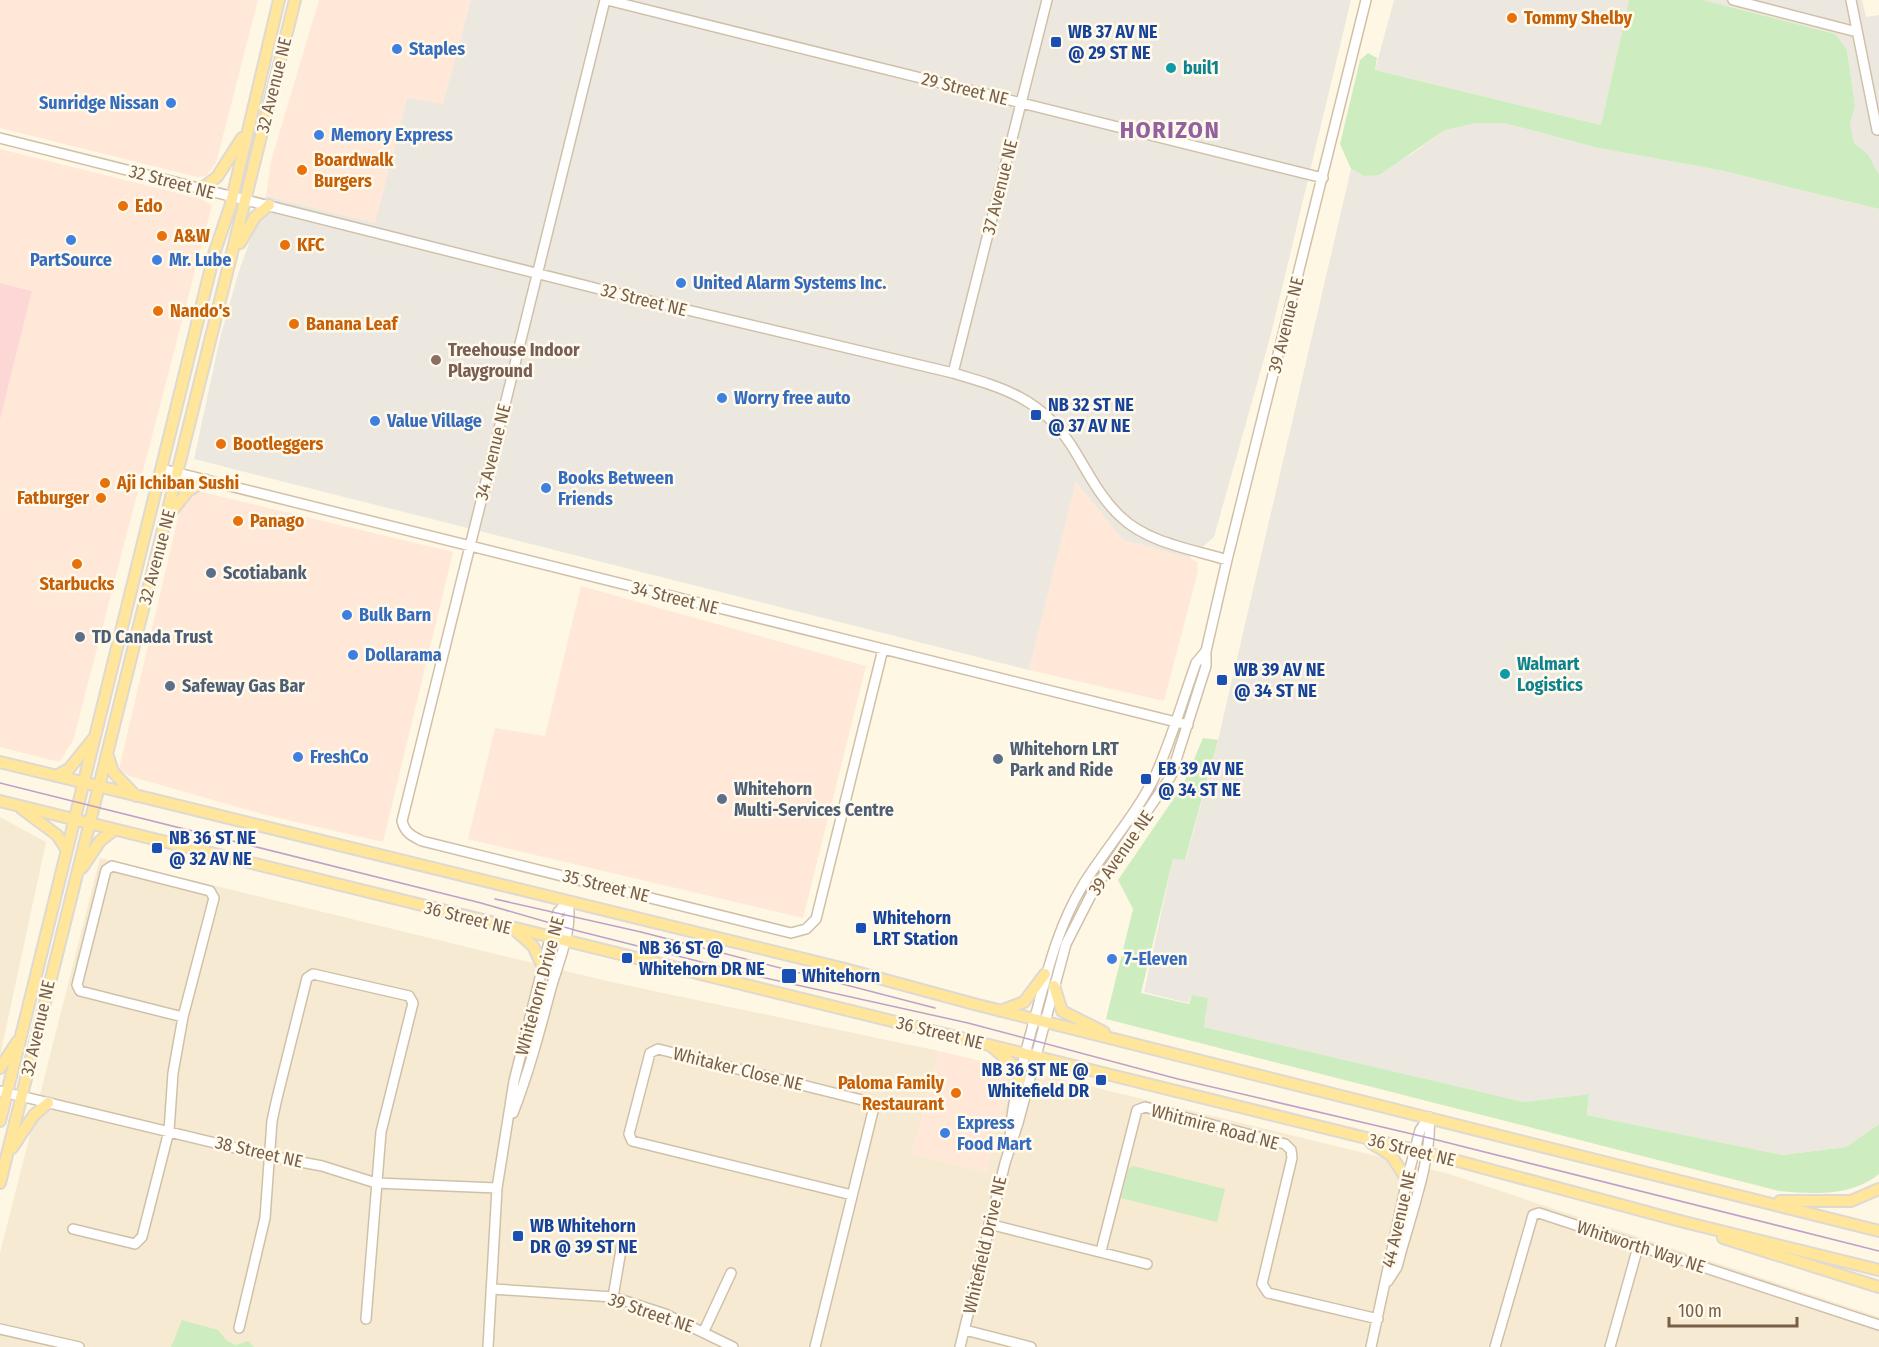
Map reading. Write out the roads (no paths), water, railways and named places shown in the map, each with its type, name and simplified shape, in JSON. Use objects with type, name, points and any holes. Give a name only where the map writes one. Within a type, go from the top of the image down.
[{"type":"main road","name":"32 Avenue NE","points":[[0,1121],[4,1092],[22,1034],[215,251],[232,198],[279,0]]},
{"type":"main road","name":"32 Avenue NE","points":[[0,1183],[98,786],[167,522],[295,0]]},
{"type":"main road","points":[[201,189],[217,177],[248,128]]},
{"type":"main road","points":[[234,253],[255,217],[269,206]]},
{"type":"main road","points":[[167,522],[176,504],[188,491],[206,480]]},
{"type":"main road","points":[[56,776],[69,769],[95,737]]},
{"type":"main road","points":[[107,752],[113,772],[136,795]]},
{"type":"main road","name":"36 Street NE","points":[[0,762],[1879,1231]]},
{"type":"main road","name":"36 Street NE","points":[[0,801],[1420,1151],[1684,1222],[1879,1270]]},
{"type":"main road","points":[[17,806],[57,835],[67,850]]},
{"type":"main road","points":[[76,876],[94,849],[114,830]]},
{"type":"main road","points":[[514,929],[533,946],[542,965]]},
{"type":"main road","points":[[1000,1011],[1024,1002],[1046,974]]},
{"type":"main road","points":[[1054,986],[1062,1011],[1114,1039]]},
{"type":"main road","points":[[0,1068],[22,1034]]},
{"type":"main road","points":[[989,1044],[1012,1064],[1020,1079]]},
{"type":"main road","points":[[7,1155],[34,1115],[48,1103]]},
{"type":"main road","points":[[1360,1137],[1391,1155],[1407,1180]]},
{"type":"main road","points":[[1761,1201],[1851,1200],[1879,1189]]},
{"type":"main road","points":[[1684,1222],[1706,1233],[1879,1287]]},
{"type":"street","name":"29 Street NE","points":[[606,0],[1323,178]]},
{"type":"street","name":"34 Avenue NE","points":[[407,833],[402,821],[606,0]]},
{"type":"street","name":"37 Avenue NE","points":[[953,373],[1047,0]]},
{"type":"street","name":"39 Avenue NE","points":[[1031,1055],[1040,1021],[1076,922],[1103,876],[1160,796],[1171,776],[1188,725],[1206,666],[1206,651],[1227,560],[1366,0]]},
{"type":"street","points":[[1733,0],[1857,32]]},
{"type":"street","points":[[1851,0],[1877,130]]},
{"type":"street","name":"32 Street NE","points":[[0,138],[246,202],[953,373],[1013,393],[1034,403],[1048,416],[1070,444],[1103,498],[1121,518],[1151,537],[1227,560]]},
{"type":"street","name":"34 Street NE","points":[[162,469],[1188,725]]},
{"type":"street","name":"35 Street NE","points":[[407,833],[422,841],[791,933],[806,929],[816,919],[883,649]]},
{"type":"street","name":"39 Avenue NE","points":[[1040,1021],[1046,974],[1063,921],[1083,885],[1145,793],[1155,774],[1196,663],[1206,651]]},
{"type":"street","points":[[73,1229],[135,1244],[142,1237],[169,1131],[174,1073],[183,1017],[214,898],[210,891],[112,866],[106,870],[77,985],[80,991],[183,1017]]},
{"type":"street","name":"Whitehorn Drive NE","points":[[488,1347],[497,1188],[514,1081],[550,938],[558,912],[568,902]]},
{"type":"street","name":"Whitehorn Drive NE","points":[[507,1129],[524,1084],[564,941],[570,915],[568,902]]},
{"type":"street","points":[[238,1328],[265,1218],[276,1098],[306,978],[313,974],[409,996],[413,1004],[381,1132],[366,1319]]},
{"type":"street","name":"Whitaker Close NE","points":[[815,1347],[873,1111],[866,1101],[658,1049],[650,1053],[629,1134],[632,1141],[852,1195]]},
{"type":"street","name":"Whitefield Drive NE","points":[[1010,1143],[1011,1121],[1020,1079],[1031,1055]]},
{"type":"street","name":"Whitefield Drive NE","points":[[960,1347],[989,1224],[1010,1143],[1018,1123],[1031,1055]]},
{"type":"street","name":"38 Street NE","points":[[4,1092],[269,1156],[322,1166],[376,1184],[497,1188]]},
{"type":"street","name":"Whitmire Road NE","points":[[1101,1251],[1137,1110],[1145,1107],[1285,1144],[1291,1150],[1292,1158],[1262,1284],[1268,1293],[1378,1319]]},
{"type":"street","name":"44 Avenue NE","points":[[1386,1283],[1397,1267],[1420,1151],[1420,1130],[1429,1117]]},
{"type":"street","name":"44 Avenue NE","points":[[1371,1347],[1407,1180],[1420,1151]]},
{"type":"street","name":"Whitworth Way NE","points":[[1495,1347],[1533,1215],[1539,1213],[1879,1325]]},
{"type":"street","points":[[989,1224],[1147,1263]]},
{"type":"street","points":[[613,1297],[622,1245]]},
{"type":"street","points":[[1610,1347],[1638,1247]]},
{"type":"street","points":[[704,1331],[731,1273]]},
{"type":"street","name":"39 Street NE","points":[[493,1289],[613,1297],[664,1314],[704,1331],[733,1347]]},
{"type":"street","points":[[0,1329],[79,1347]]},
{"type":"street","points":[[965,1330],[1031,1347]]},
{"type":"tram line","points":[[0,783],[481,903],[578,931],[761,977],[968,1023],[1178,1079],[1429,1138],[1879,1251]]},
{"type":"tram line","points":[[495,899],[641,932],[935,1008]]},
{"type":"place","name":"Tommy Shelby","points":[[1512,18]]},
{"type":"place","name":"WB 37 AV NE @ 29 ST NE","points":[[1056,42]]},
{"type":"place","name":"Staples","points":[[397,49]]},
{"type":"place","name":"buil1","points":[[1171,68]]},
{"type":"place","name":"Sunridge Nissan","points":[[171,103]]},
{"type":"place","name":"Memory Express","points":[[319,135]]},
{"type":"place","name":"Boardwalk Burgers","points":[[302,170]]},
{"type":"place","name":"Edo","points":[[123,206]]},
{"type":"place","name":"A&W","points":[[162,236]]},
{"type":"place","name":"PartSource","points":[[71,240]]},
{"type":"place","name":"KFC","points":[[285,245]]},
{"type":"place","name":"Mr. Lube","points":[[157,260]]},
{"type":"place","name":"United Alarm Systems Inc.","points":[[681,283]]},
{"type":"place","name":"Nando's","points":[[158,311]]},
{"type":"place","name":"Banana Leaf","points":[[294,324]]},
{"type":"place","name":"Treehouse Indoor Playground","points":[[436,360]]},
{"type":"place","name":"Worry free auto","points":[[722,398]]},
{"type":"place","name":"NB 32 ST NE @ 37 AV NE","points":[[1036,415]]},
{"type":"place","name":"Value Village","points":[[375,421]]},
{"type":"place","name":"Bootleggers","points":[[221,444]]},
{"type":"place","name":"Aji Ichiban Sushi","points":[[105,483]]},
{"type":"place","name":"Books Between Friends","points":[[546,488]]},
{"type":"place","name":"Fatburger","points":[[101,498]]},
{"type":"place","name":"Panago","points":[[238,521]]},
{"type":"place","name":"Starbucks","points":[[77,564]]},
{"type":"place","name":"Scotiabank","points":[[211,573]]},
{"type":"place","name":"Bulk Barn","points":[[347,615]]},
{"type":"place","name":"TD Canada Trust","points":[[80,637]]},
{"type":"place","name":"Dollarama","points":[[353,655]]},
{"type":"place","name":"Walmart Logistics","points":[[1505,674]]},
{"type":"place","name":"WB 39 AV NE @ 34 ST NE","points":[[1222,680]]},
{"type":"place","name":"Safeway Gas Bar","points":[[170,686]]},
{"type":"place","name":"FreshCo","points":[[298,757]]},
{"type":"place","name":"Whitehorn LRT Park and Ride","points":[[998,759]]},
{"type":"place","name":"EB 39 AV NE @ 34 ST NE","points":[[1146,779]]},
{"type":"place","name":"Whitehorn Multi-Services Centre","points":[[722,799]]},
{"type":"place","name":"NB 36 ST NE @ 32 AV NE","points":[[157,848]]},
{"type":"place","name":"Whitehorn LRT Station","points":[[861,928]]},
{"type":"place","name":"NB 36 ST @ Whitehorn DR NE","points":[[627,958]]},
{"type":"place","name":"7-Eleven","points":[[1112,959]]},
{"type":"place","name":"Whitehorn","points":[[789,976]]},
{"type":"place","name":"NB 36 ST NE @ Whitefield DR","points":[[1101,1080]]},
{"type":"place","name":"Paloma Family Restaurant","points":[[956,1093]]},
{"type":"place","name":"Express Food Mart","points":[[945,1133]]},
{"type":"place","name":"WB Whitehorn DR @ 39 ST NE","points":[[518,1236]]},
{"type":"district","name":"HORIZON","points":[[1170,130]]}]
